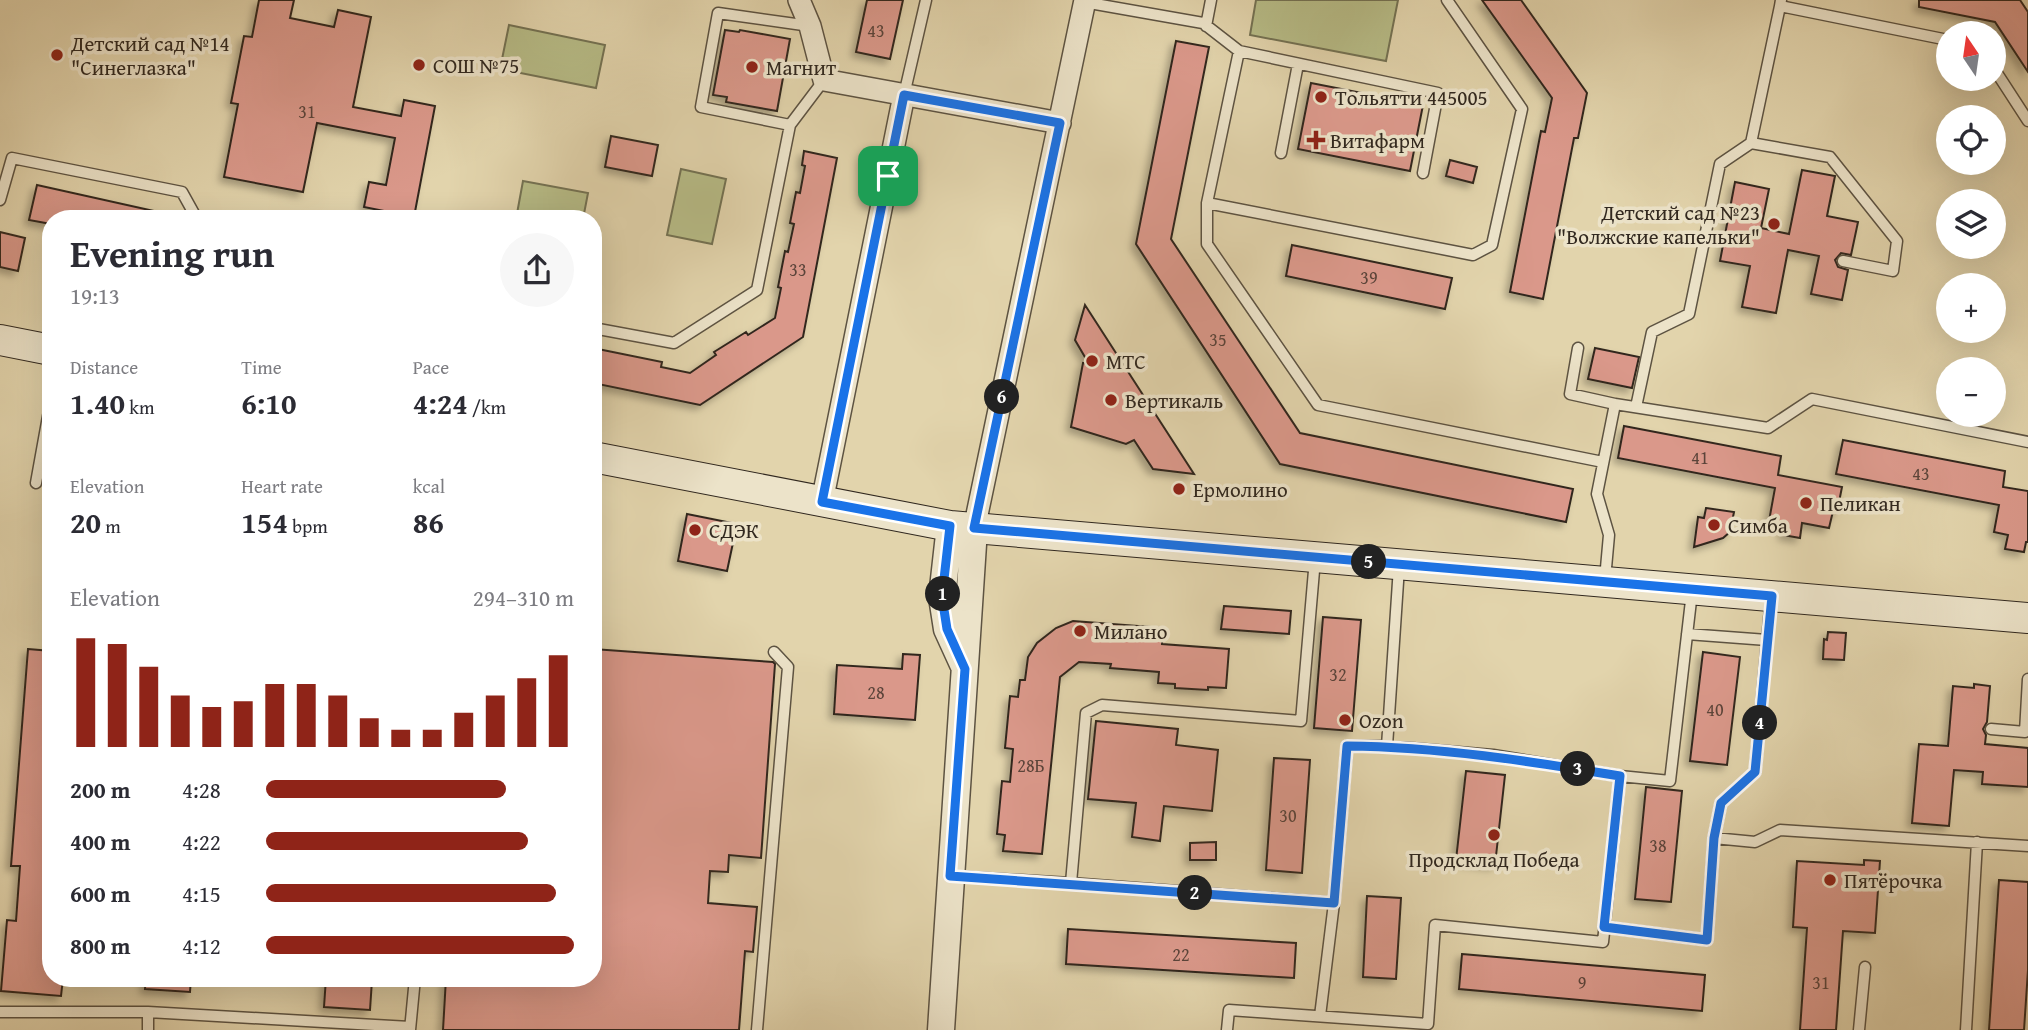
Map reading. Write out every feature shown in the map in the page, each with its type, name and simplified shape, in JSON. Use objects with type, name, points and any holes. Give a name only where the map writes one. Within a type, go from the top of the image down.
[{"type":"main road","points":[[0,340],[42,348]]},
{"type":"main road","points":[[602,459],[962,527],[2028,618]]},
{"type":"street","points":[[799,0],[810,26],[824,80],[1060,123]]},
{"type":"street","points":[[941,1030],[965,669],[947,629],[942,597],[962,527],[982,492],[1084,1]]},
{"type":"street","points":[[822,502],[904,95]]},
{"type":"lane","points":[[904,95],[926,0]]},
{"type":"lane","points":[[1206,26],[1211,0]]},
{"type":"lane","points":[[1208,203],[1474,255],[1492,245],[1522,109],[1447,0]]},
{"type":"lane","points":[[1084,1],[1203,23],[1239,51],[1438,93],[1423,173]]},
{"type":"lane","points":[[1636,407],[1652,332],[1689,314],[1720,164],[1751,142],[1781,3],[1936,37]]},
{"type":"lane","points":[[790,125],[701,107],[718,13],[810,26]]},
{"type":"lane","points":[[1239,51],[1208,203],[1207,244],[1318,404],[1603,462]]},
{"type":"lane","points":[[1281,153],[1298,64]]},
{"type":"lane","points":[[602,330],[674,343],[757,290],[790,125],[824,80]]},
{"type":"lane","points":[[2006,87],[2028,121]]},
{"type":"lane","points":[[1751,142],[1830,157],[1897,241],[1893,271],[1843,261]]},
{"type":"lane","points":[[0,200],[12,158],[182,192],[192,210]]},
{"type":"lane","points":[[1578,348],[1570,394],[1615,404],[1768,428],[1812,399],[2028,442]]},
{"type":"lane","points":[[1604,582],[1609,535],[1597,494],[1615,404]]},
{"type":"lane","points":[[36,482],[42,460]]},
{"type":"lane","points":[[1071,883],[1086,713],[1102,705],[1301,721],[1315,558]]},
{"type":"lane","points":[[1387,746],[1399,565]]},
{"type":"lane","points":[[1320,1016],[1334,903],[1347,746],[1387,746],[1493,755],[1620,776],[1670,781],[1692,590]]},
{"type":"lane","points":[[1604,927],[1707,940],[1714,838],[1721,803],[1755,772],[1772,596]]},
{"type":"lane","points":[[1687,634],[1768,640]]},
{"type":"lane","points":[[757,1030],[788,667],[774,652]]},
{"type":"lane","points":[[1991,729],[2025,732],[2028,679]]},
{"type":"lane","points":[[1227,1030],[1229,1010],[1428,1024],[1435,925],[1603,942],[1620,776]]},
{"type":"lane","points":[[1714,838],[1755,842],[1780,830],[2028,846]]},
{"type":"lane","points":[[1966,1030],[1977,842]]},
{"type":"lane","points":[[950,876],[1334,903]]},
{"type":"lane","points":[[1859,1030],[1865,967]]},
{"type":"lane","points":[[0,1012],[148,1012],[410,1029],[414,987]]},
{"type":"lane","points":[[148,1012],[148,1030]]},
{"type":"green space","points":[[1256,0],[1398,0],[1386,61],[1250,35]]},
{"type":"green space","points":[[509,25],[605,45],[596,88],[500,69]]},
{"type":"green space","points":[[681,169],[726,179],[712,244],[667,235]]},
{"type":"green space","points":[[523,181],[588,193],[585,210],[518,210]]},
{"type":"building","points":[[259,0],[294,0],[290,18],[334,27],[338,10],[371,17],[353,107],[401,116],[404,100],[435,106],[415,210],[379,210],[364,207],[369,182],[386,185],[395,138],[317,123],[303,192],[224,177],[238,104],[231,103],[244,36],[252,37]]},
{"type":"building","points":[[867,0],[903,0],[890,59],[856,52]]},
{"type":"building","points":[[1482,0],[1521,0],[1587,93],[1578,138],[1574,138],[1543,299],[1510,292],[1541,131],[1545,132],[1552,98]]},
{"type":"building","points":[[1919,0],[2020,0],[2028,12],[2028,72],[2006,39],[2006,21],[1990,21],[1919,7]]},
{"type":"building","name":"Магнит","points":[[725,30],[790,39],[777,111],[726,102],[727,97],[713,95]]},
{"type":"building","points":[[1176,41],[1209,47],[1171,239],[1300,433],[1573,489],[1566,522],[1280,464],[1136,244]]},
{"type":"building","points":[[1311,83],[1423,105],[1410,171],[1298,149]]},
{"type":"building","points":[[611,136],[658,145],[652,176],[605,167]]},
{"type":"building","points":[[804,151],[837,158],[803,337],[700,405],[602,385],[602,350],[662,362],[661,367],[690,373],[716,355],[714,352],[775,318],[785,251],[788,252],[794,224],[790,223],[796,192],[800,193],[805,166],[802,165]]},
{"type":"building","points":[[1450,160],[1477,167],[1473,183],[1446,176]]},
{"type":"building","points":[[1802,170],[1835,176],[1827,216],[1858,222],[1851,255],[1841,253],[1835,260],[1838,267],[1848,270],[1842,300],[1811,294],[1819,256],[1788,250],[1776,313],[1742,307],[1750,266],[1720,261],[1735,182],[1769,189],[1761,228],[1789,234]]},
{"type":"building","points":[[37,185],[150,210],[42,210],[42,222],[29,220]]},
{"type":"building","points":[[0,232],[25,238],[18,271],[0,267]]},
{"type":"building","points":[[1292,245],[1452,278],[1445,309],[1286,276]]},
{"type":"building","name":"Вертикаль","points":[[1085,305],[1194,474],[1153,469],[1134,440],[1126,444],[1071,427],[1083,363],[1089,364],[1075,340]]},
{"type":"building","points":[[1595,348],[1639,357],[1632,388],[1588,379]]},
{"type":"building","points":[[1624,426],[1781,456],[1778,475],[1842,487],[1837,512],[1833,511],[1829,528],[1802,523],[1800,538],[1783,535],[1785,524],[1769,521],[1775,488],[1618,458]]},
{"type":"building","points":[[1843,440],[2005,471],[2003,487],[2028,491],[2028,542],[2024,552],[2005,549],[2008,535],[1994,532],[1999,505],[1836,474]]},
{"type":"building","name":"Симба","points":[[1706,508],[1734,512],[1730,532],[1723,538],[1694,547],[1698,517],[1704,518]]},
{"type":"building","points":[[687,514],[737,524],[727,571],[678,561]]},
{"type":"building","points":[[1224,606],[1291,611],[1289,634],[1221,629]]},
{"type":"building","points":[[1323,617],[1361,620],[1352,731],[1314,728]]},
{"type":"building","points":[[1073,621],[1163,628],[1162,644],[1229,649],[1226,688],[1175,688],[1175,684],[1158,683],[1159,672],[1110,668],[1111,664],[1079,662],[1060,677],[1042,854],[1003,851],[1005,835],[997,834],[1002,781],[1010,782],[1013,749],[1005,748],[1010,696],[1018,697],[1020,680],[1025,680],[1028,657],[1037,643],[1056,628]]},
{"type":"building","points":[[1828,632],[1846,633],[1844,660],[1823,659],[1824,639],[1827,640]]},
{"type":"building","points":[[28,649],[42,650],[42,987],[62,987],[61,996],[1,991],[7,920],[16,921],[20,866],[11,866]]},
{"type":"building","points":[[602,650],[773,662],[775,664],[761,858],[729,855],[728,872],[710,871],[708,903],[757,907],[753,952],[745,951],[739,1030],[443,1030],[445,987],[602,987]]},
{"type":"building","points":[[1703,652],[1740,657],[1727,765],[1690,761]]},
{"type":"building","points":[[903,654],[920,655],[915,720],[834,714],[837,665],[902,669]]},
{"type":"building","points":[[1974,684],[1990,686],[1987,722],[1983,729],[1986,735],[1985,744],[2028,748],[2028,787],[1982,784],[1983,772],[1954,770],[1949,826],[1912,823],[1919,744],[1948,746],[1953,686],[1974,688]]},
{"type":"building","points":[[1096,721],[1178,729],[1176,745],[1218,750],[1212,811],[1164,806],[1160,841],[1132,837],[1136,803],[1088,799]]},
{"type":"building","points":[[1274,758],[1310,760],[1302,873],[1266,870]]},
{"type":"building","points":[[1466,771],[1505,775],[1495,865],[1456,860]]},
{"type":"building","points":[[1646,787],[1682,791],[1671,902],[1635,899]]},
{"type":"building","points":[[1216,842],[1216,860],[1190,860],[1190,843]]},
{"type":"building","points":[[1864,860],[1880,861],[1875,933],[1843,931],[1836,1030],[1800,1030],[1807,928],[1793,927],[1797,861],[1864,865]]},
{"type":"building","points":[[1999,880],[2028,882],[2028,970],[2024,1030],[1989,1030]]},
{"type":"building","points":[[1367,896],[1401,898],[1396,979],[1363,977]]},
{"type":"building","points":[[1068,929],[1296,943],[1294,978],[1066,964]]},
{"type":"building","points":[[1462,954],[1705,975],[1702,1011],[1459,989]]},
{"type":"building","points":[[145,987],[190,987],[190,992]]},
{"type":"building","points":[[325,987],[372,987],[370,1010],[324,1007]]},
{"type":"place","name":"Детский сад №14 \"Синеглазка\"","points":[[57,55]]},
{"type":"place","name":"СОШ №75","points":[[419,65]]},
{"type":"place","name":"Магнит","points":[[752,67]]},
{"type":"place","name":"Тольятти 445005","points":[[1321,97]]},
{"type":"place","name":"Витафарм","points":[[1316,140]]},
{"type":"place","name":"Детский сад №23 \"Волжские капельки\"","points":[[1774,224]]},
{"type":"place","name":"МТС","points":[[1092,361]]},
{"type":"place","name":"Вертикаль","points":[[1111,400]]},
{"type":"place","name":"Ермолино","points":[[1179,489]]},
{"type":"place","name":"Пеликан","points":[[1806,503]]},
{"type":"place","name":"Симба","points":[[1714,525]]},
{"type":"place","name":"СДЭК","points":[[695,530]]},
{"type":"place","name":"Милано","points":[[1080,631]]},
{"type":"place","name":"Ozon","points":[[1345,720]]},
{"type":"place","name":"Продсклад Победа","points":[[1494,835]]},
{"type":"place","name":"Пятёрочка","points":[[1830,880]]},
{"type":"route","points":[[904,95],[1060,123],[974,528],[1772,596],[1755,772],[1721,803],[1714,838],[1707,940],[1604,927],[1620,776],[1493,755],[1387,746],[1347,746],[1334,903],[950,876],[965,669],[947,629],[942,597],[950,526],[822,502],[888,176],[904,95]]}]
